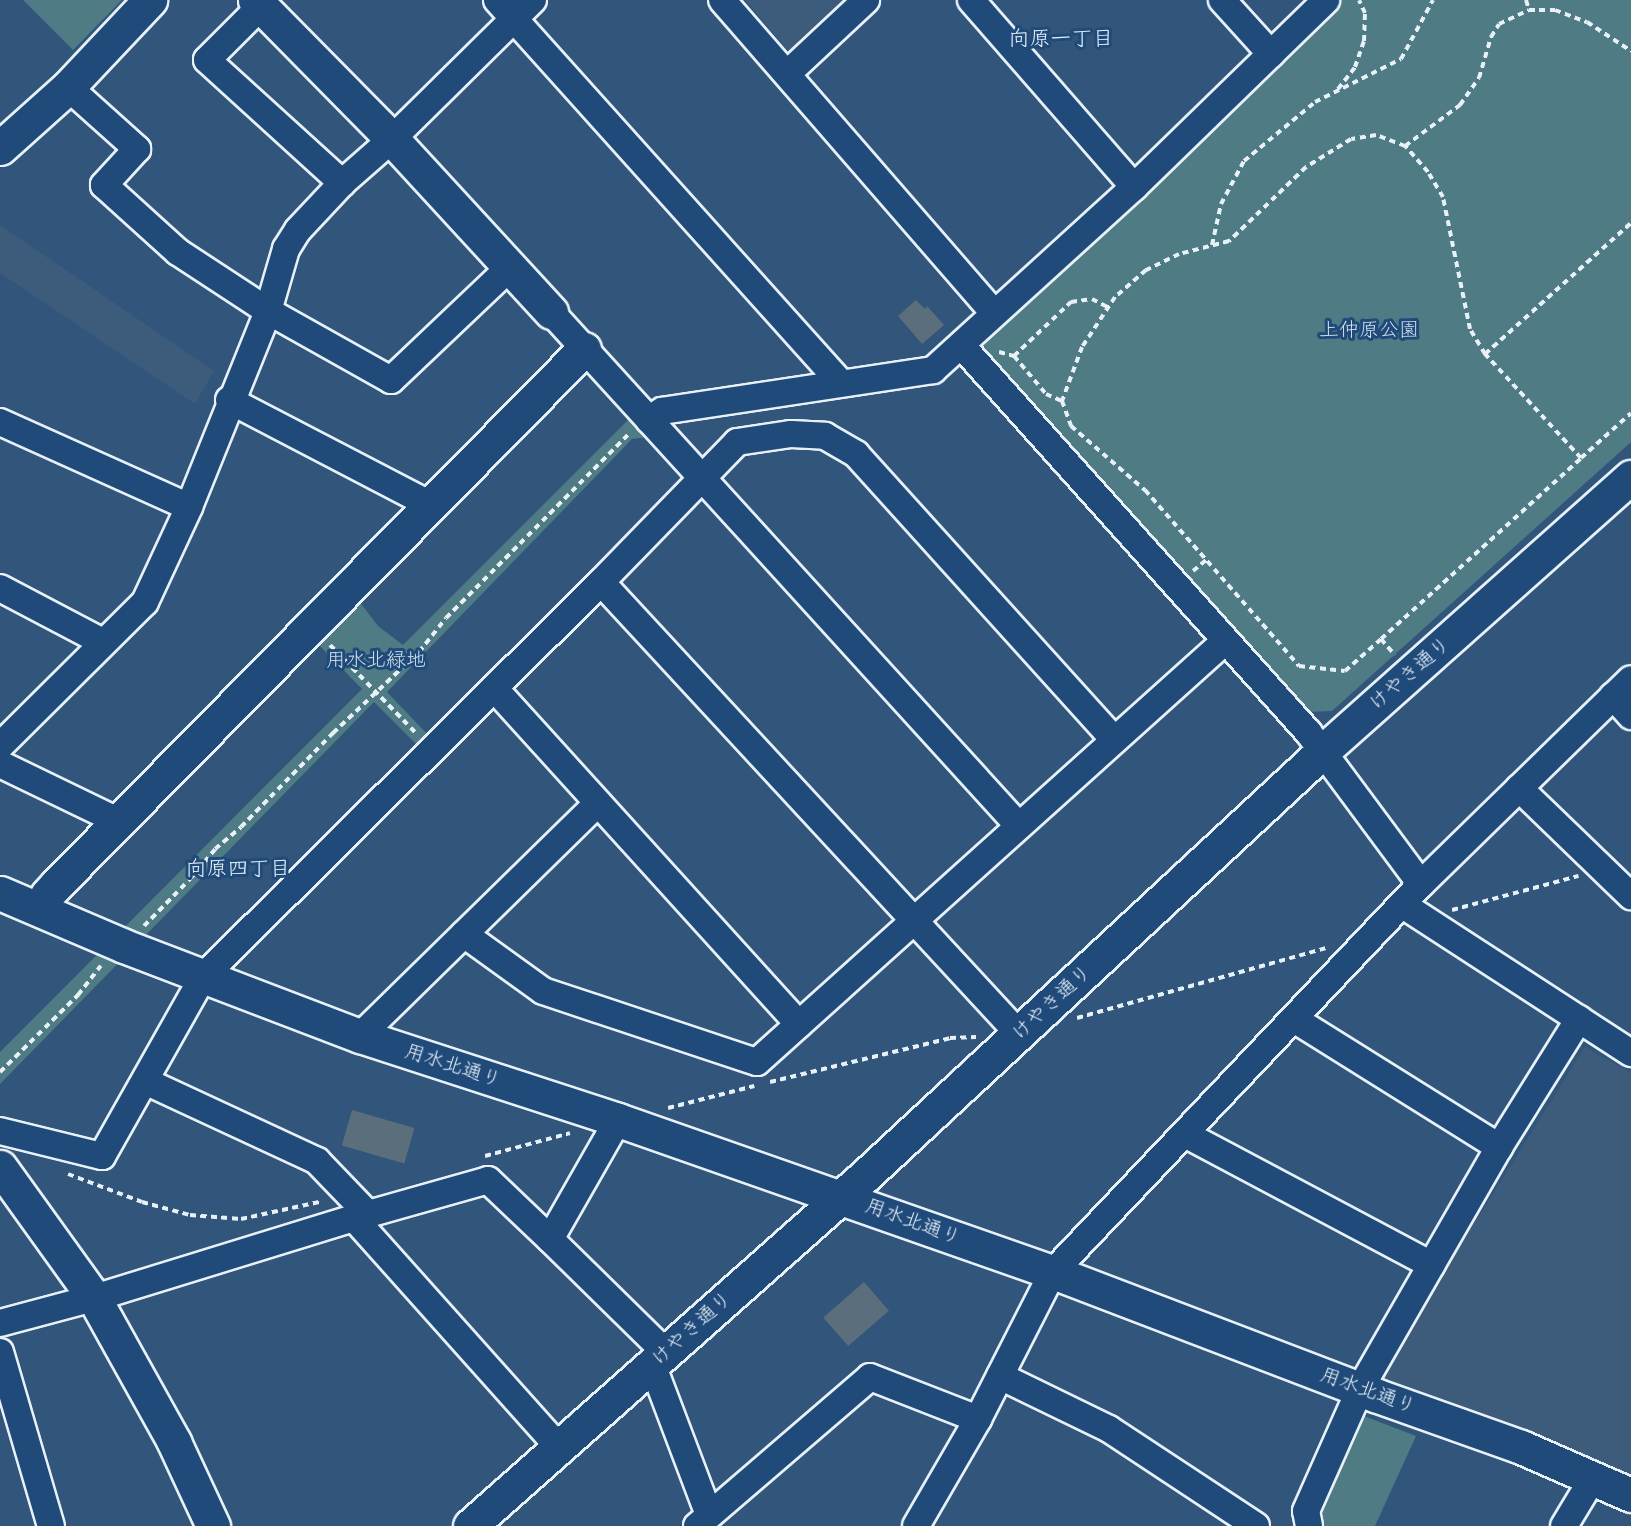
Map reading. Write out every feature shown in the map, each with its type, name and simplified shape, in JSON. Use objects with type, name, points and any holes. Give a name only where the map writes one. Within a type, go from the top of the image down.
[{"type":"street","points":[[0,148],[68,87],[150,0]]},
{"type":"street","points":[[497,0],[841,383]]},
{"type":"street","points":[[0,746],[145,602],[189,507],[229,400],[268,310],[286,249],[298,231],[342,183],[392,139],[533,0]]},
{"type":"street","points":[[722,0],[788,73],[993,312]]},
{"type":"street","points":[[788,73],[866,0]]},
{"type":"street","points":[[971,0],[1134,187]]},
{"type":"street","points":[[1222,0],[1271,54]]},
{"type":"street","points":[[649,420],[662,411],[933,370],[993,312],[1134,187],[1326,0]]},
{"type":"street","points":[[342,183],[207,60],[258,3],[392,139],[511,266],[1019,826]]},
{"type":"street","points":[[68,87],[137,149],[104,185],[178,252],[268,310],[391,380],[511,266]]},
{"type":"street","points":[[961,345],[1323,750],[1421,884]]},
{"type":"street","points":[[40,909],[47,895],[429,504],[584,349]]},
{"type":"street","points":[[229,400],[429,504]]},
{"type":"street","points":[[0,422],[189,507]]},
{"type":"street","points":[[0,1131],[102,1156],[146,1081],[195,974],[432,750],[602,582],[737,442],[791,434],[825,436],[856,454],[1114,740]]},
{"type":"street","name":"けやき通り","points":[[470,1526],[841,1196],[1019,1034],[1323,750],[1631,477]]},
{"type":"street","points":[[602,582],[1019,1034]]},
{"type":"street","points":[[0,588],[103,642]]},
{"type":"street","points":[[464,934],[543,991],[757,1062],[1225,641]]},
{"type":"street","points":[[916,1526],[978,1419],[1053,1272],[1294,1019],[1413,912],[1421,884],[1622,687],[1631,716]]},
{"type":"street","points":[[494,688],[799,1024]]},
{"type":"street","points":[[0,764],[120,822]]},
{"type":"street","points":[[1519,788],[1631,896]]},
{"type":"street","points":[[360,1036],[598,803]]},
{"type":"street","name":"用水北通り","points":[[0,893],[124,946],[360,1036],[618,1120],[841,1196],[1053,1272],[1360,1389],[1521,1447],[1631,1495]]},
{"type":"street","points":[[1413,912],[1631,1053]]},
{"type":"street","points":[[1294,1019],[1499,1147]]},
{"type":"street","points":[[1309,1526],[1306,1511],[1360,1389],[1499,1147],[1578,1019]]},
{"type":"street","points":[[146,1081],[317,1161],[361,1216],[559,1447]]},
{"type":"street","points":[[550,1239],[618,1120]]},
{"type":"street","points":[[1185,1134],[1431,1264]]},
{"type":"street","points":[[0,1167],[94,1298],[168,1432],[213,1526]]},
{"type":"street","points":[[0,1323],[94,1298],[361,1216],[488,1180],[550,1239],[658,1358],[703,1521],[870,1377],[978,1419]]},
{"type":"street","points":[[0,1352],[51,1526]]},
{"type":"street","points":[[1000,1376],[1109,1429],[1256,1526]]},
{"type":"street","points":[[1564,1526],[1593,1478]]},
{"type":"path","points":[[1335,92],[1355,67],[1364,41],[1365,13],[1359,0]]},
{"type":"path","points":[[1212,244],[1221,204],[1245,161],[1315,102],[1401,59],[1433,0]]},
{"type":"path","points":[[1526,0],[1529,10]]},
{"type":"path","points":[[1405,146],[1460,105],[1479,78],[1491,37],[1498,24],[1529,10],[1555,10],[1587,22],[1631,51]]},
{"type":"path","points":[[1581,458],[1485,354],[1470,329],[1443,197],[1428,172],[1405,146],[1376,135],[1351,139],[1306,167],[1229,241],[1179,254],[1146,270],[1115,297],[1108,307],[1082,348],[1062,401],[1071,426],[1145,490],[1299,666],[1345,671],[1631,413]]},
{"type":"path","points":[[1485,354],[1631,223]]},
{"type":"path","points":[[1014,356],[1071,302],[1092,299],[1108,307]]},
{"type":"path","points":[[0,1072],[78,995],[97,970],[191,878],[215,849],[241,827],[418,652],[446,618],[634,430],[649,420]]},
{"type":"path","points":[[336,638],[330,645],[432,750]]},
{"type":"path","points":[[1381,639],[1396,656]]},
{"type":"path","points":[[1413,912],[1602,870]]},
{"type":"path","points":[[1076,1018],[1330,946]]},
{"type":"path","points":[[663,1109],[950,1038],[1019,1034]]},
{"type":"shaded area","points":[[745,0],[847,0],[790,53]]},
{"type":"shaded area","points":[[0,225],[214,371],[195,404],[0,273]]},
{"type":"shaded area","points":[[1585,1047],[1631,1073],[1631,1478],[1375,1382]]},
{"type":"green space","points":[[23,0],[122,0],[73,50]]},
{"type":"green space","name":"上仲原公園","points":[[1339,0],[1631,0],[1631,442],[1332,711],[1308,712],[981,347]]},
{"type":"green space","name":"用水北緑地","points":[[631,417],[648,437],[632,439],[387,692],[431,738],[421,749],[374,702],[0,1084],[0,1052],[362,689],[314,640],[356,597],[378,626],[403,645]]},
{"type":"green space","points":[[1364,1416],[1416,1436],[1375,1526],[1317,1526],[1319,1515]]},
{"type":"building","points":[[916,300],[925,309],[927,306],[944,325],[922,344],[898,316]]},
{"type":"building","points":[[352,1110],[414,1128],[404,1163],[342,1146]]},
{"type":"building","points":[[864,1282],[889,1311],[848,1346],[823,1317]]},
{"type":"district","name":"向原一丁目","points":[[1061,39]]},
{"type":"district","name":"向原四丁目","points":[[238,869]]}]
